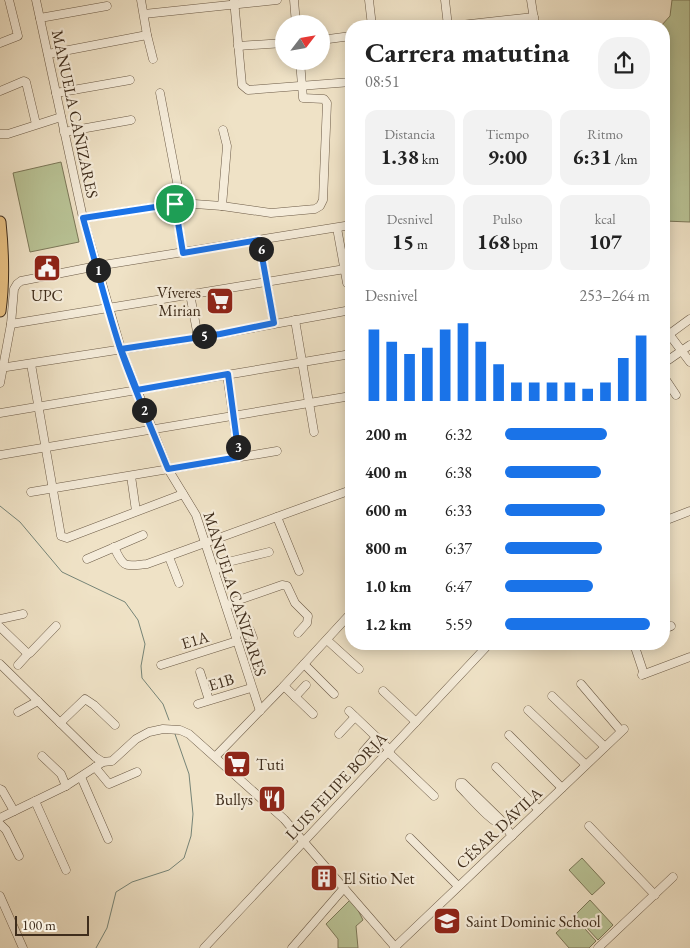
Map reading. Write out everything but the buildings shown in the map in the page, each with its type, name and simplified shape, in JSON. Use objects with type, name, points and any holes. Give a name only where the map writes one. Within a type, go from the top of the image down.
[{"type":"highway","points":[[0,222],[2,273],[0,311]]},
{"type":"street","points":[[0,44],[18,36],[9,0]]},
{"type":"street","name":"MANUELA CAÑIZARES","points":[[36,0],[83,218],[108,308],[121,349],[168,469],[196,515],[260,711]]},
{"type":"street","points":[[142,0],[153,59]]},
{"type":"street","points":[[144,14],[234,3],[277,0]]},
{"type":"street","points":[[294,0],[295,15]]},
{"type":"street","points":[[369,0],[371,20]]},
{"type":"street","points":[[445,0],[447,20]]},
{"type":"street","points":[[531,0],[534,20]]},
{"type":"street","points":[[234,3],[242,85],[248,90],[345,82]]},
{"type":"street","points":[[40,18],[107,6]]},
{"type":"street","points":[[507,20],[534,17]]},
{"type":"street","points":[[48,54],[147,35]]},
{"type":"street","points":[[330,39],[345,37]]},
{"type":"street","points":[[238,46],[275,44]]},
{"type":"street","points":[[83,218],[178,204],[222,206],[271,214],[315,209],[320,206],[323,200],[328,103],[324,99],[303,98],[301,70]]},
{"type":"street","points":[[56,93],[130,80]]},
{"type":"street","points":[[0,91],[24,81],[26,82],[36,124]]},
{"type":"street","points":[[160,93],[178,204],[183,253]]},
{"type":"street","points":[[0,134],[8,134],[61,117]]},
{"type":"street","points":[[64,132],[131,120]]},
{"type":"street","points":[[222,206],[227,146],[223,130]]},
{"type":"street","points":[[0,383],[11,324],[14,290],[18,282],[25,279],[97,266],[345,226]]},
{"type":"street","points":[[336,228],[345,261]]},
{"type":"street","points":[[259,240],[274,323]]},
{"type":"street","points":[[11,324],[345,268]]},
{"type":"street","points":[[190,294],[198,337]]},
{"type":"street","points":[[2,368],[198,337],[345,311]]},
{"type":"street","points":[[670,333],[690,319]]},
{"type":"street","points":[[295,320],[314,432]]},
{"type":"street","points":[[670,340],[690,362]]},
{"type":"street","points":[[670,359],[690,344]]},
{"type":"street","points":[[0,413],[345,355]]},
{"type":"street","points":[[31,364],[60,534],[63,538],[183,494]]},
{"type":"street","points":[[228,374],[239,457]]},
{"type":"street","points":[[670,386],[676,395]]},
{"type":"street","points":[[0,455],[153,431],[232,415],[345,397]]},
{"type":"street","points":[[31,492],[277,451]]},
{"type":"street","points":[[131,476],[136,511]]},
{"type":"street","points":[[114,547],[120,560],[126,565],[147,564],[345,492]]},
{"type":"street","points":[[670,519],[690,511]]},
{"type":"street","points":[[277,517],[299,571]]},
{"type":"street","points":[[87,559],[143,535]]},
{"type":"street","points":[[215,571],[224,563],[269,552]]},
{"type":"street","points":[[168,557],[178,583]]},
{"type":"street","points":[[226,606],[236,600],[287,586],[294,603],[308,616],[307,622],[298,633]]},
{"type":"street","points":[[0,619],[23,614]]},
{"type":"street","points":[[215,757],[345,620]]},
{"type":"street","points":[[18,665],[56,626]]},
{"type":"street","points":[[0,627],[28,654]]},
{"type":"street","points":[[236,638],[250,630],[253,638]]},
{"type":"street","name":"E1A","points":[[161,665],[236,638]]},
{"type":"street","points":[[327,640],[359,669]]},
{"type":"street","name":"LUIS FELIPE BORJA","points":[[204,948],[483,650]]},
{"type":"street","points":[[636,650],[643,675],[690,657]]},
{"type":"street","points":[[0,664],[95,757],[103,762]]},
{"type":"street","points":[[304,664],[334,694]]},
{"type":"street","points":[[200,672],[209,700]]},
{"type":"street","name":"CÉSAR DÁVILA","points":[[395,948],[622,730],[581,684]]},
{"type":"street","points":[[295,697],[306,685]]},
{"type":"street","points":[[284,686],[313,714]]},
{"type":"street","name":"E1B","points":[[198,704],[252,688]]},
{"type":"street","points":[[383,691],[416,722]]},
{"type":"street","points":[[552,696],[605,747]]},
{"type":"street","points":[[60,723],[86,699],[115,725]]},
{"type":"street","points":[[18,712],[38,701]]},
{"type":"street","points":[[528,710],[586,765]]},
{"type":"street","points":[[340,734],[352,714],[434,796]]},
{"type":"street","points":[[0,818],[66,786],[103,762],[112,761],[143,735],[163,729],[180,730],[189,734],[262,798],[304,842],[395,948]]},
{"type":"street","points":[[509,735],[562,788]]},
{"type":"street","points":[[362,752],[376,737]]},
{"type":"street","points":[[42,756],[61,774],[66,786]]},
{"type":"street","points":[[95,767],[109,784],[137,772]]},
{"type":"street","points":[[496,767],[539,810]]},
{"type":"street","points":[[81,777],[108,839]]},
{"type":"street","points":[[505,826],[493,820],[460,787],[460,783],[463,782],[500,819],[505,826],[512,836]]},
{"type":"street","points":[[0,789],[14,811]]},
{"type":"street","points":[[35,801],[66,870]]},
{"type":"street","points":[[0,824],[6,830],[19,856]]},
{"type":"street","points":[[589,826],[655,895]]},
{"type":"street","points":[[410,838],[458,886]]},
{"type":"street","points":[[598,948],[673,877]]},
{"type":"street","points":[[297,946],[344,888]]},
{"type":"street","points":[[0,896],[23,948]]},
{"type":"green space","points":[[672,0],[690,0],[690,222],[670,221],[670,20],[666,20],[670,16]]},
{"type":"green space","points":[[61,162],[79,242],[30,252],[13,173]]},
{"type":"green space","points":[[582,858],[605,883],[592,895],[569,870]]},
{"type":"green space","points":[[352,898],[363,920],[356,926],[358,948],[338,948],[338,939],[326,924]]},
{"type":"green space","points":[[590,900],[613,925],[598,940],[575,915]]},
{"type":"green space","points":[[574,917],[596,941],[589,948],[569,948],[556,933]]},
{"type":"waterway","points":[[0,506],[20,522],[62,572],[125,602],[138,620],[145,644],[141,666],[142,678],[163,704],[169,720]]},
{"type":"waterway","points":[[96,948],[107,928],[116,892],[132,882],[169,870],[184,858],[191,836],[193,814],[189,774],[175,734]]},
{"type":"place","name":"UPC","points":[[47,268]]},
{"type":"place","name":"Víveres Mirian","points":[[220,301]]},
{"type":"place","name":"Tuti","points":[[237,764]]},
{"type":"place","name":"Bullys","points":[[272,799]]},
{"type":"place","name":"El Sitio Net","points":[[324,878]]},
{"type":"place","name":"Saint Dominic School","points":[[447,921]]},
{"type":"route","points":[[175,204],[83,218],[121,349],[137,390],[153,431],[168,469],[239,457],[228,374],[137,390],[121,349],[220,334],[274,323],[259,240],[183,253],[175,204]]}]
